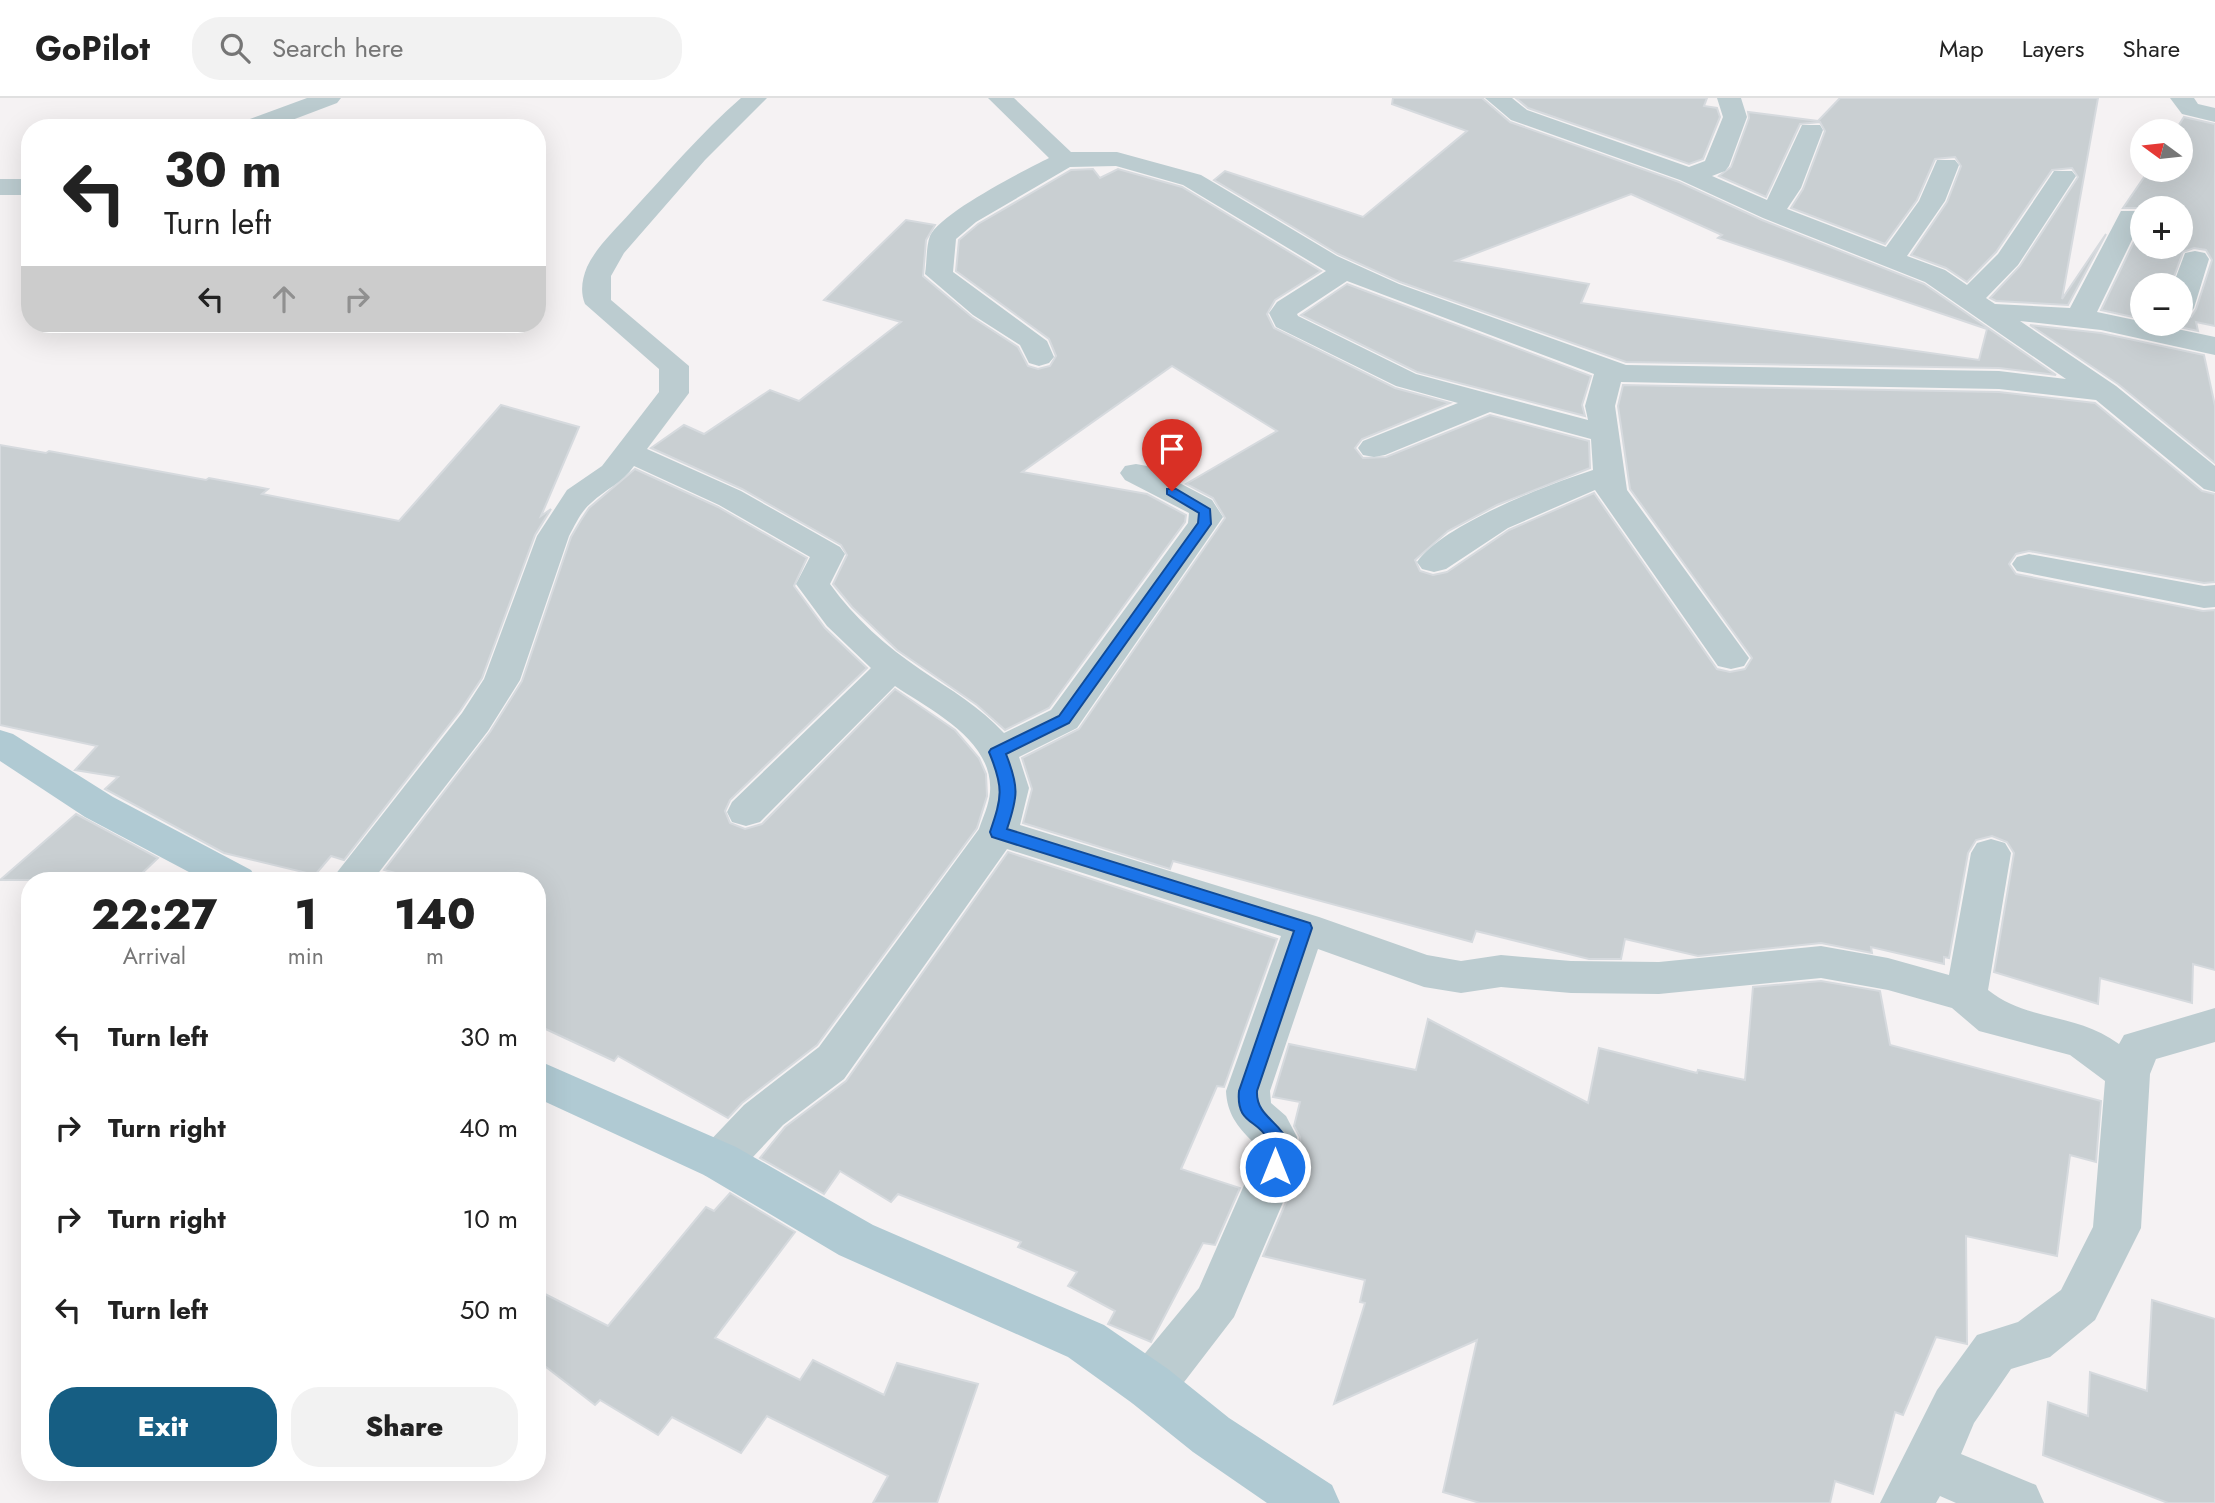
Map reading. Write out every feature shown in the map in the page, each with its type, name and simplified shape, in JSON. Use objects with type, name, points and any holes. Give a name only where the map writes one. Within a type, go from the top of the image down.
[{"type":"main road","points":[[0,743],[99,807],[222,872]]},
{"type":"main road","points":[[546,1082],[720,1161],[856,1240],[1086,1341],[1150,1386],[1211,1436],[1313,1503]]},
{"type":"street","points":[[272,119],[329,98]]},
{"type":"street","points":[[330,119],[345,98]]},
{"type":"street","points":[[357,872],[475,722],[502,680],[553,536],[563,518],[578,497],[593,484],[614,473],[674,393],[674,366],[599,304],[596,297],[602,266],[707,140],[755,98]]},
{"type":"street","points":[[1000,98],[1065,160]]},
{"type":"street","points":[[1497,98],[1518,115],[1689,174],[1772,212],[1935,276],[2105,392],[2215,482]]},
{"type":"street","points":[[1689,174],[1716,166],[1735,117],[1729,98]]},
{"type":"street","points":[[2182,98],[2190,109],[2215,115]]},
{"type":"street","points":[[1772,212],[1788,188],[1811,130]]},
{"type":"street","points":[[1039,357],[1033,341],[974,303],[939,274],[943,237],[967,216],[1065,160],[1117,159],[1192,180],[1261,224],[1345,271],[1389,290],[1610,369],[1636,375],[1999,380],[2105,392]]},
{"type":"street","points":[[1892,258],[1932,201],[1945,165]]},
{"type":"street","points":[[1977,306],[2063,176]]},
{"type":"street","points":[[0,187],[21,187]]},
{"type":"street","points":[[2080,319],[2094,284],[2130,217]]},
{"type":"street","points":[[2191,273],[2196,259]]},
{"type":"street","points":[[1345,271],[1287,308],[1283,313],[1286,321],[1406,380],[1606,434]]},
{"type":"street","points":[[1977,306],[2130,325]]},
{"type":"street","points":[[2189,336],[2215,346]]},
{"type":"street","points":[[1610,369],[1600,406],[1606,434],[1611,490],[1731,658]]},
{"type":"street","points":[[1374,448],[1486,403]]},
{"type":"street","points":[[629,452],[730,498],[828,554],[813,583],[825,603],[893,667],[982,729],[997,752],[1009,780],[1010,799],[998,832],[824,1072],[772,1108],[720,1161]]},
{"type":"street","points":[[997,752],[1064,719],[1204,524],[1206,511],[1136,473]]},
{"type":"street","points":[[1434,562],[1466,537],[1508,512],[1549,494],[1610,475]]},
{"type":"street","points":[[2029,564],[2204,597],[2215,596]]},
{"type":"street","points":[[746,812],[893,667]]},
{"type":"street","points":[[998,832],[1304,928],[1424,971],[1461,977],[1501,971],[1571,977],[1659,978],[1821,962],[1888,974],[1966,996],[1994,1019],[2083,1041],[2128,1074]]},
{"type":"street","points":[[1966,996],[1991,853]]},
{"type":"street","points":[[1150,1386],[1217,1302],[1275,1167],[1278,1148],[1276,1134],[1256,1118],[1247,1104],[1248,1091],[1304,928]]},
{"type":"street","points":[[2017,1503],[1918,1484],[1955,1407],[1995,1351],[2032,1340],[2078,1305],[2101,1261],[2117,1228],[2128,1074],[2139,1047],[2215,1025]]},
{"type":"building","points":[[1393,98],[1482,98],[1510,122],[1679,182],[1762,220],[1924,284],[2056,375],[1999,368],[1626,362],[1400,282],[1338,254],[1214,180],[1225,171],[1363,217],[1467,131],[1392,104]],"holes":[[[1631,194],[1722,235],[1718,238],[1987,329],[1979,360],[1581,303],[1589,284],[1456,261]]]},
{"type":"building","points":[[1516,98],[1707,98],[1704,106],[1717,108],[1720,117],[1703,159],[1689,164],[1528,108]]},
{"type":"building","points":[[1840,98],[2098,98],[2062,299],[2106,234],[2068,305],[1996,301],[1990,298],[2020,266],[2078,177],[2072,168],[2052,170],[1996,252],[1967,282],[1946,268],[1911,255],[1947,202],[1961,166],[1955,157],[1935,159],[1917,200],[1885,244],[1791,208],[1803,189],[1825,131],[1820,122],[1800,124],[1766,197],[1719,176],[1731,167],[1749,118],[1748,112],[1818,121]]},
{"type":"building","points":[[2193,119],[2215,124],[2215,326],[2196,322],[2198,331],[2193,330],[2193,314],[2212,260],[2206,250],[2193,248],[2193,196],[2131,196],[2141,182],[2193,182]]},
{"type":"building","points":[[1093,169],[1100,178],[1118,169],[1182,187],[1321,271],[1275,300],[1267,314],[1274,328],[1395,388],[1450,403],[1362,439],[1355,448],[1363,458],[1386,457],[1490,415],[1589,441],[1590,468],[1497,505],[1448,531],[1415,560],[1420,571],[1433,575],[1447,572],[1509,530],[1594,493],[1717,669],[1730,672],[1745,669],[1752,658],[1630,489],[1618,406],[1623,385],[1999,392],[2095,403],[2202,491],[2215,494],[2215,582],[2204,583],[2029,551],[2016,554],[2009,564],[2016,574],[2203,611],[2215,610],[2215,970],[2193,964],[2192,1003],[2100,978],[2098,1004],[1994,972],[2014,853],[2007,842],[1992,836],[1976,840],[1968,853],[1949,958],[1944,957],[1944,964],[1871,947],[1872,953],[1821,943],[1698,956],[1625,939],[1621,959],[1589,959],[1476,931],[1472,942],[1173,861],[1170,869],[1023,823],[1032,789],[1022,758],[1079,729],[1225,518],[1213,498],[1186,484],[1277,431],[1172,366],[1022,472],[1147,494],[1186,515],[1185,522],[1049,708],[1005,730],[977,705],[897,650],[852,607],[833,584],[847,555],[841,545],[742,489],[651,448],[684,425],[704,434],[770,390],[799,401],[901,322],[824,300],[906,220],[935,225],[926,240],[923,276],[972,317],[1018,347],[1028,366],[1038,369],[1050,366],[1056,356],[1049,339],[956,271],[959,240],[978,224],[1071,170]]},
{"type":"building","points":[[2130,198],[2130,208],[2123,208]]},
{"type":"building","points":[[2130,250],[2130,259],[2180,259],[2175,273],[2130,273],[2130,316],[2101,310]]},
{"type":"building","points":[[1347,284],[1591,376],[1582,405],[1585,416],[1417,372],[1301,315]]},
{"type":"building","points":[[2030,325],[2101,333],[2204,355],[2215,406],[2215,463],[2118,384]]},
{"type":"building","points":[[501,405],[579,427],[541,516],[551,509],[535,535],[482,678],[460,711],[344,860],[331,856],[318,872],[303,872],[224,853],[105,789],[118,777],[75,770],[97,746],[0,725],[0,445],[268,489],[262,494],[399,521]]},
{"type":"building","points":[[635,469],[718,507],[807,558],[794,586],[825,628],[867,668],[730,800],[725,811],[730,823],[745,829],[762,824],[895,689],[955,730],[979,758],[986,774],[987,796],[977,828],[817,1045],[742,1103],[728,1118],[618,1056],[614,1061],[546,1029],[546,872],[384,870],[490,732],[522,681],[571,537],[589,508]]},
{"type":"building","points":[[76,814],[158,858],[143,872],[21,872],[21,880],[0,880]]},
{"type":"building","points":[[1008,852],[1277,939],[1224,1087],[1217,1086],[1181,1169],[1240,1188],[1215,1245],[1203,1243],[1151,1342],[1108,1324],[1115,1311],[1068,1286],[1077,1272],[1018,1247],[1021,1242],[898,1194],[891,1202],[840,1171],[824,1194],[760,1158],[785,1127],[846,1081]]},
{"type":"building","points":[[1821,981],[1880,991],[1890,1045],[2101,1101],[2096,1162],[2070,1155],[2057,1256],[1966,1236],[1967,1344],[1936,1337],[1903,1415],[1895,1412],[1873,1494],[1835,1481],[1830,1503],[1480,1503],[1443,1492],[1477,1340],[1334,1404],[1365,1303],[1360,1302],[1365,1280],[1263,1256],[1301,1167],[1300,1137],[1294,1126],[1300,1102],[1273,1097],[1289,1044],[1416,1070],[1428,1019],[1588,1103],[1599,1048],[1697,1073],[1698,1070],[1745,1080],[1753,987]]},
{"type":"building","points":[[730,1193],[795,1232],[715,1338],[800,1380],[813,1360],[884,1395],[897,1363],[978,1384],[937,1503],[873,1503],[888,1476],[767,1416],[741,1453],[672,1417],[658,1435],[600,1400],[595,1405],[546,1367],[546,1295],[608,1326],[706,1207],[714,1211]]},
{"type":"building","points":[[2152,1300],[2215,1319],[2215,1503],[2168,1503],[2043,1455],[2048,1402],[2088,1416],[2090,1372],[2147,1391]]},
{"type":"route","points":[[1172,491],[1206,511],[1204,524],[1064,719],[997,752],[1009,780],[1010,799],[998,832],[1304,928],[1248,1091],[1247,1104],[1256,1118],[1271,1127],[1276,1134],[1278,1148],[1275,1167]]}]
